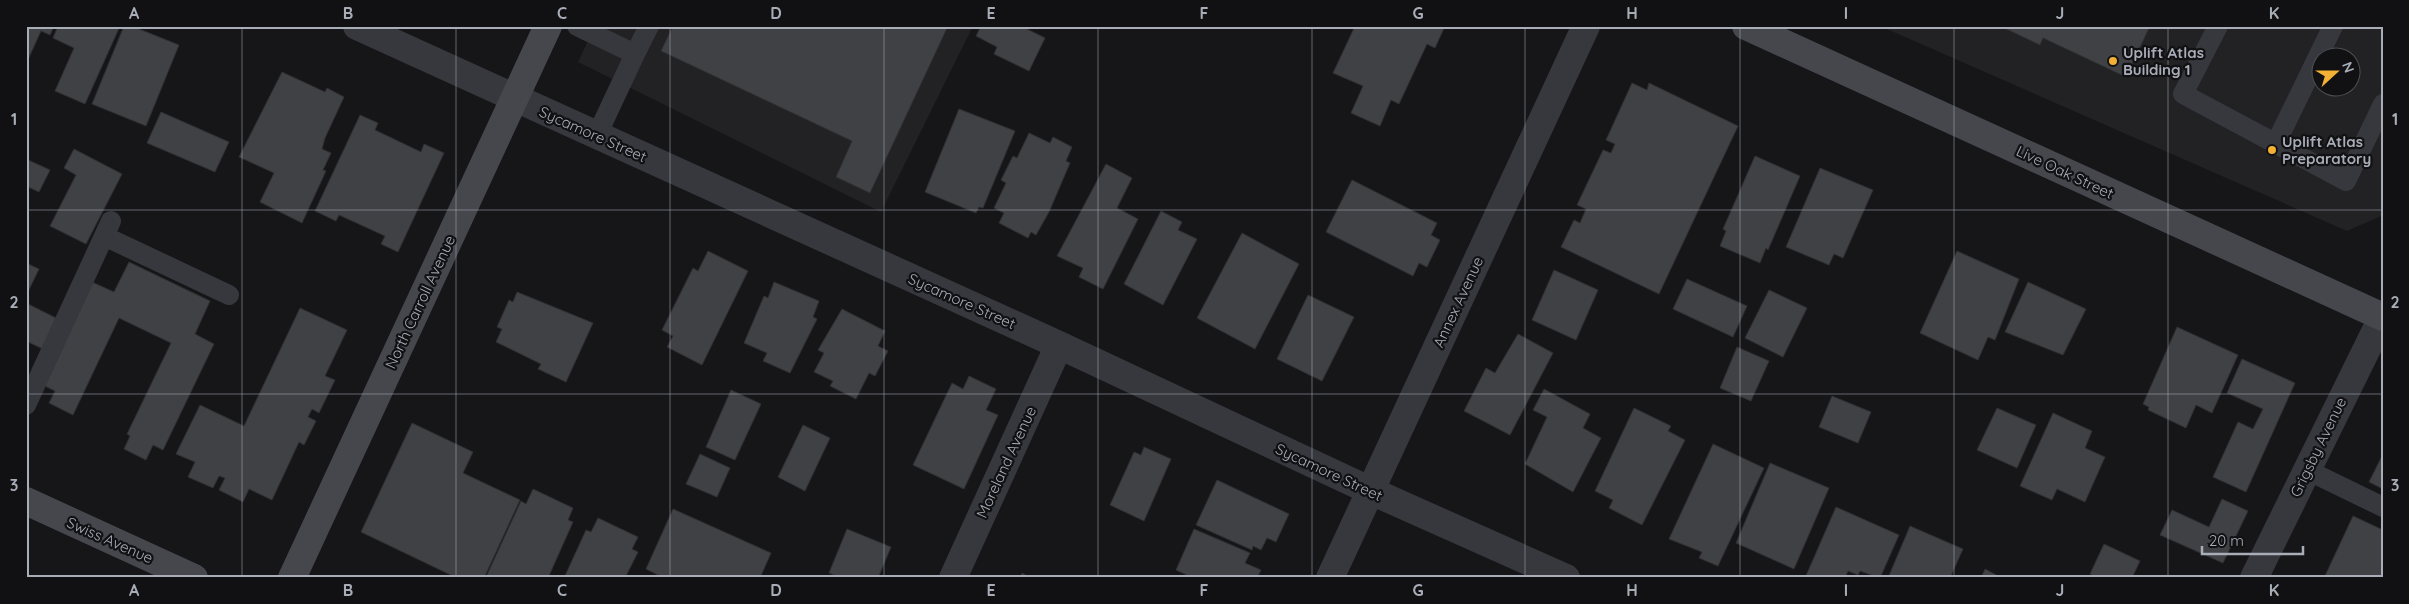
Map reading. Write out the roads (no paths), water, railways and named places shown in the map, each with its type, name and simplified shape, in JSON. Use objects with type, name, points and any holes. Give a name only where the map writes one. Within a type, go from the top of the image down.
[{"type":"street","name":"Sycamore Street","points":[[357,26],[1059,345],[1371,492],[1566,578]]},
{"type":"street","name":"North Carroll Avenue","points":[[292,578],[548,26]]},
{"type":"street","name":"Annex Avenue","points":[[1330,578],[1586,26]]},
{"type":"street","name":"Live Oak Street","points":[[1746,26],[2383,316]]},
{"type":"street","name":"Grigsby Avenue","points":[[2254,578],[2383,316]]},
{"type":"street","name":"Moreland Avenue","points":[[953,578],[1059,345]]},
{"type":"street","name":"Swiss Avenue","points":[[26,501],[194,578]]},
{"type":"lane","points":[[577,26],[636,54]]},
{"type":"lane","points":[[597,135],[649,26]]},
{"type":"lane","points":[[2218,26],[2183,94],[2346,181],[2383,104]]},
{"type":"lane","points":[[2276,143],[2333,26]]},
{"type":"lane","points":[[26,405],[108,228],[229,295]]},
{"type":"lane","points":[[2307,470],[2383,507]]},
{"type":"place","name":"Uplift Atlas Building 1","points":[[2113,61]]},
{"type":"place","name":"Uplift Atlas Preparatory","points":[[2272,150]]}]
